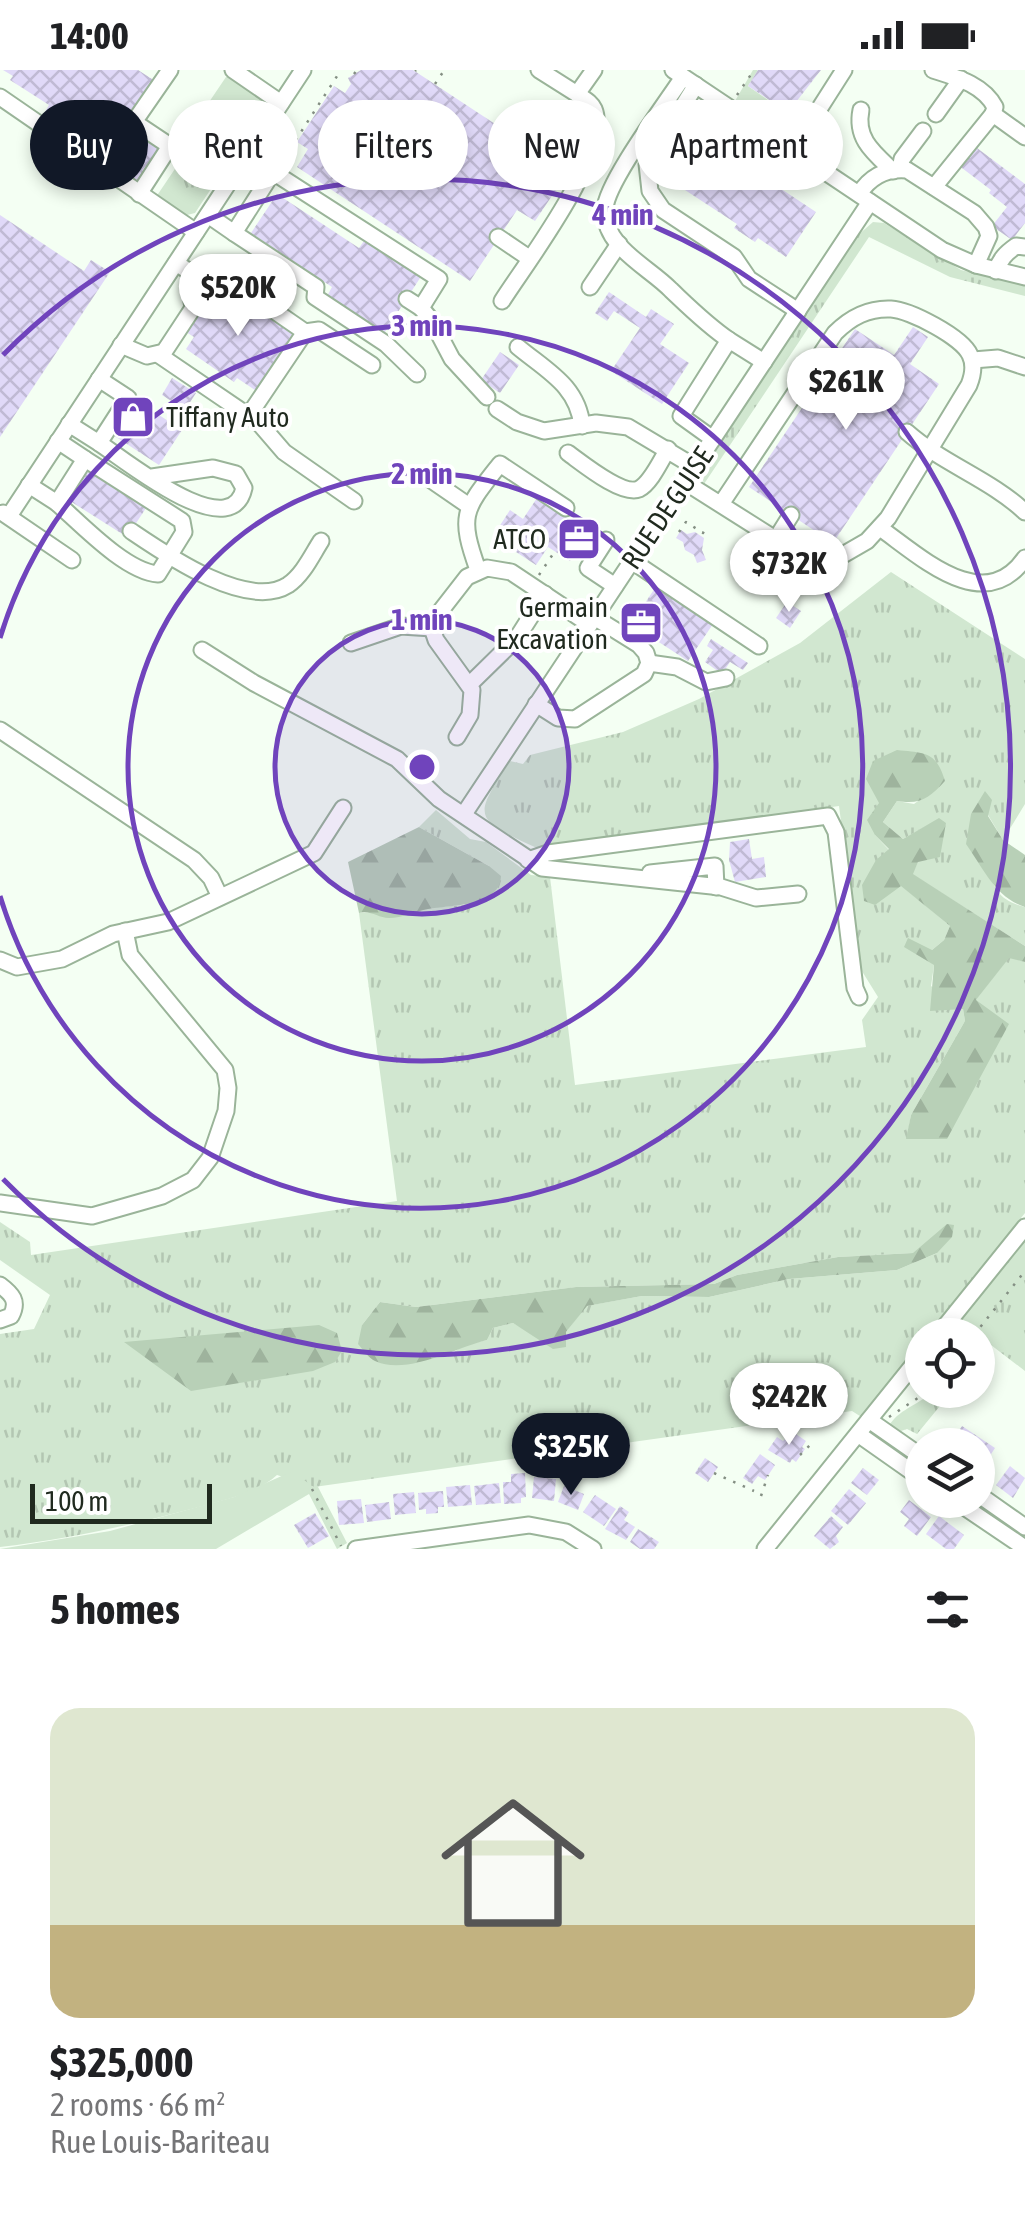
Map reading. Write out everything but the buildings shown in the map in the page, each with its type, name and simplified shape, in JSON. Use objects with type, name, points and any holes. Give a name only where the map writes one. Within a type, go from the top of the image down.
[{"type":"street","points":[[139,194],[170,146],[134,122],[170,70]]},
{"type":"street","points":[[284,100],[303,70]]},
{"type":"street","points":[[502,301],[589,162],[596,116],[590,103],[540,70]]},
{"type":"street","points":[[577,94],[594,70]]},
{"type":"street","points":[[825,100],[844,70]]},
{"type":"street","points":[[933,70],[961,78],[988,96],[994,107],[993,114],[934,187]]},
{"type":"street","points":[[242,72],[278,100]]},
{"type":"street","points":[[684,77],[718,100]]},
{"type":"street","points":[[684,77],[609,192],[606,219],[619,244],[670,288],[692,313],[764,362]]},
{"type":"street","points":[[684,77],[647,164],[650,192],[663,210],[734,257],[749,279],[798,312]]},
{"type":"street","points":[[936,114],[961,78]]},
{"type":"street","points":[[0,97],[196,232]]},
{"type":"street","points":[[861,110],[863,139],[897,170],[934,187],[974,213],[988,231],[976,265]]},
{"type":"street","points":[[993,114],[1025,138]]},
{"type":"street","points":[[864,198],[867,180],[897,170],[923,131]]},
{"type":"street","points":[[843,184],[942,250],[976,265],[1025,277]]},
{"type":"street","points":[[298,188],[439,279],[421,308]]},
{"type":"street","points":[[72,560],[4,513],[29,485],[225,190]]},
{"type":"street","points":[[234,233],[261,190]]},
{"type":"street","name":"RUE DE GUISE","points":[[464,814],[798,312],[864,198]]},
{"type":"street","points":[[208,216],[316,287],[315,296],[386,344],[417,374]]},
{"type":"street","points":[[498,237],[530,258]]},
{"type":"street","points":[[590,287],[619,244]]},
{"type":"street","points":[[996,271],[999,260],[1011,250],[1025,247]]},
{"type":"street","points":[[121,345],[144,356],[159,355],[194,308],[190,295],[199,278],[176,263]]},
{"type":"street","points":[[406,299],[421,308],[452,358],[492,403],[517,422],[544,432],[607,423],[628,427],[695,467]]},
{"type":"street","points":[[263,304],[305,332],[319,330],[372,365]]},
{"type":"street","points":[[685,482],[720,504],[776,539],[805,556],[830,559],[858,548],[880,528],[929,452],[968,385],[972,360],[961,344],[908,313],[877,310],[854,316],[828,342],[720,504]]},
{"type":"street","points":[[249,416],[305,332]]},
{"type":"street","points":[[713,439],[681,416],[729,340]]},
{"type":"street","points":[[518,347],[576,398],[582,426]]},
{"type":"street","points":[[159,355],[249,416],[284,452],[354,502]]},
{"type":"street","points":[[972,360],[998,358],[1025,367]]},
{"type":"street","points":[[99,378],[128,398],[128,405],[99,443]]},
{"type":"street","points":[[69,424],[152,477],[212,510],[231,508],[243,494],[240,478],[226,469],[152,477]]},
{"type":"street","points":[[907,432],[929,452],[1025,512]]},
{"type":"street","points":[[29,485],[57,503],[116,554],[147,573],[158,574],[170,558],[184,532],[182,521],[58,441]]},
{"type":"street","points":[[568,453],[622,489],[635,490],[645,484],[668,449]]},
{"type":"street","points":[[57,503],[86,459]]},
{"type":"street","points":[[478,570],[466,529],[469,506],[500,464],[566,508]]},
{"type":"street","points":[[424,475],[469,506]]},
{"type":"street","points":[[776,539],[791,515]]},
{"type":"street","points":[[880,528],[941,570],[982,584],[1001,582],[1025,558]]},
{"type":"street","points":[[131,531],[200,574],[242,588],[273,591],[294,580],[321,540]]},
{"type":"street","points":[[601,534],[583,574],[615,586]]},
{"type":"street","points":[[632,561],[759,646]]},
{"type":"street","points":[[432,628],[467,577],[478,570],[504,569],[592,621],[671,659],[701,681],[726,678]]},
{"type":"street","points":[[470,684],[517,638],[546,594]]},
{"type":"street","points":[[351,644],[401,626],[432,628]]},
{"type":"street","points":[[432,628],[470,684],[472,707],[457,737]]},
{"type":"street","points":[[202,650],[254,683],[397,758],[439,799],[528,860],[548,869],[716,887],[756,898],[798,894]]},
{"type":"street","points":[[536,704],[558,718],[581,717],[640,678],[650,652]]},
{"type":"street","points":[[0,730],[194,860],[211,878],[220,897]]},
{"type":"street","points":[[0,960],[17,967],[62,959],[104,937],[168,922],[314,853],[342,808]]},
{"type":"street","points":[[528,860],[548,853],[828,816],[834,825],[855,988],[860,997]]},
{"type":"street","points":[[0,1202],[92,1216],[162,1196],[193,1180],[210,1158],[226,1111],[227,1074],[130,956],[125,931]]},
{"type":"street","points":[[952,1318],[1025,1227]]},
{"type":"street","points":[[0,1286],[12,1295],[15,1305],[11,1316],[0,1320]]},
{"type":"street","points":[[765,1549],[858,1434],[878,1420],[905,1380]]},
{"type":"street","points":[[878,1420],[905,1442]]},
{"type":"street","points":[[858,1434],[905,1466]]},
{"type":"street","points":[[981,1518],[1019,1544],[1024,1525],[995,1505]]},
{"type":"street","points":[[348,1548],[448,1542],[541,1525],[566,1532],[594,1549]]},
{"type":"path","points":[[298,137],[341,70]]},
{"type":"path","points":[[734,100],[751,70]]},
{"type":"path","points":[[435,84],[443,72]]},
{"type":"path","points":[[679,532],[686,522],[703,532],[706,527]]},
{"type":"path","points":[[584,543],[593,528],[601,534]]},
{"type":"path","points":[[546,566],[555,551]]},
{"type":"path","points":[[987,1318],[1025,1270]]},
{"type":"path","points":[[878,1420],[905,1404]]},
{"type":"path","points":[[800,1455],[810,1445],[814,1446]]},
{"type":"path","points":[[714,1473],[754,1490]]},
{"type":"path","points":[[761,1496],[768,1475]]},
{"type":"path","points":[[312,1489],[348,1548]]},
{"type":"green space","points":[[753,70],[758,70],[748,86],[768,100],[736,100]]},
{"type":"green space","points":[[230,76],[262,100],[210,100]]},
{"type":"green space","points":[[168,179],[168,190],[210,190],[195,213],[187,215],[156,197]]},
{"type":"green space","points":[[873,222],[884,223],[961,270],[1025,286],[1025,296],[950,277],[869,237],[704,484],[701,473],[857,236]]},
{"type":"green space","points":[[891,572],[1025,659],[1025,804],[1003,840],[988,815],[985,791],[989,870],[999,893],[1025,907],[1025,946],[912,874],[939,819],[903,839],[883,822],[897,801],[914,804],[945,781],[879,803],[875,835],[889,850],[901,885],[950,926],[944,940],[932,950],[931,986],[963,1009],[965,1021],[911,1115],[907,1138],[975,1001],[1009,957],[1025,962],[1025,1213],[942,1318],[905,1318],[905,1364],[863,1418],[852,1411],[314,1487],[277,1475],[240,1495],[174,1514],[76,1536],[0,1547],[0,1334],[34,1329],[50,1295],[0,1260],[0,1222],[30,1242],[31,1255],[397,1201],[359,913],[464,905],[489,866],[419,827],[436,810],[470,839],[486,842],[531,875],[550,877],[575,1085],[866,1047],[862,1020],[878,997],[860,968],[839,806],[537,848],[500,830],[485,815],[489,794],[510,761],[523,764],[530,755],[623,732],[699,699],[800,643]],"holes":[[[937,1253],[897,1270],[789,1279],[709,1297],[642,1296],[586,1306],[566,1332],[538,1337],[513,1323],[493,1328],[487,1340],[464,1345],[447,1357],[362,1325],[380,1302],[416,1307],[576,1287],[714,1284],[737,1275],[838,1257]]]},
{"type":"green space","points":[[897,750],[928,755],[938,764],[945,781],[924,799],[897,801],[883,822],[903,839],[939,818],[946,823],[940,857],[918,862],[913,874],[1025,946],[1025,962],[1009,958],[976,1000],[1009,1024],[947,1139],[906,1139],[911,1115],[965,1021],[963,1009],[930,1011],[934,965],[904,947],[908,938],[932,950],[944,940],[950,926],[901,886],[875,905],[864,901],[862,885],[876,860],[889,849],[867,820],[879,803],[866,779],[873,761]]},
{"type":"green space","points":[[985,791],[992,800],[988,816],[1003,840],[1025,855],[1025,907],[998,889],[966,844],[971,814]]},
{"type":"green space","points":[[419,827],[489,866],[501,876],[498,886],[492,894],[472,903],[399,917],[359,913],[348,862]]},
{"type":"green space","points":[[947,1224],[954,1225],[952,1237],[937,1253],[897,1270],[789,1279],[709,1297],[642,1296],[587,1306],[566,1332],[566,1347],[553,1349],[513,1323],[493,1328],[487,1340],[417,1363],[388,1365],[375,1361],[358,1344],[362,1325],[380,1302],[416,1307],[576,1287],[714,1284],[737,1275],[838,1257],[913,1253]]},
{"type":"green space","points":[[1025,1240],[1025,1371],[995,1348],[995,1318],[962,1318]]},
{"type":"green space","points":[[319,1325],[337,1333],[342,1351],[335,1362],[313,1371],[191,1391],[124,1342]]},
{"type":"green space","points":[[909,1408],[938,1408],[922,1428],[901,1431],[890,1424]]},
{"type":"green space","points":[[293,1471],[313,1487],[317,1485],[347,1543],[337,1549],[309,1494],[216,1549],[0,1549],[110,1531],[234,1497]]},
{"type":"place","name":"Tiffany Auto","points":[[133,417]]},
{"type":"place","name":"ATCO","points":[[579,539]]},
{"type":"place","name":"Germain Excavation","points":[[641,623]]}]
